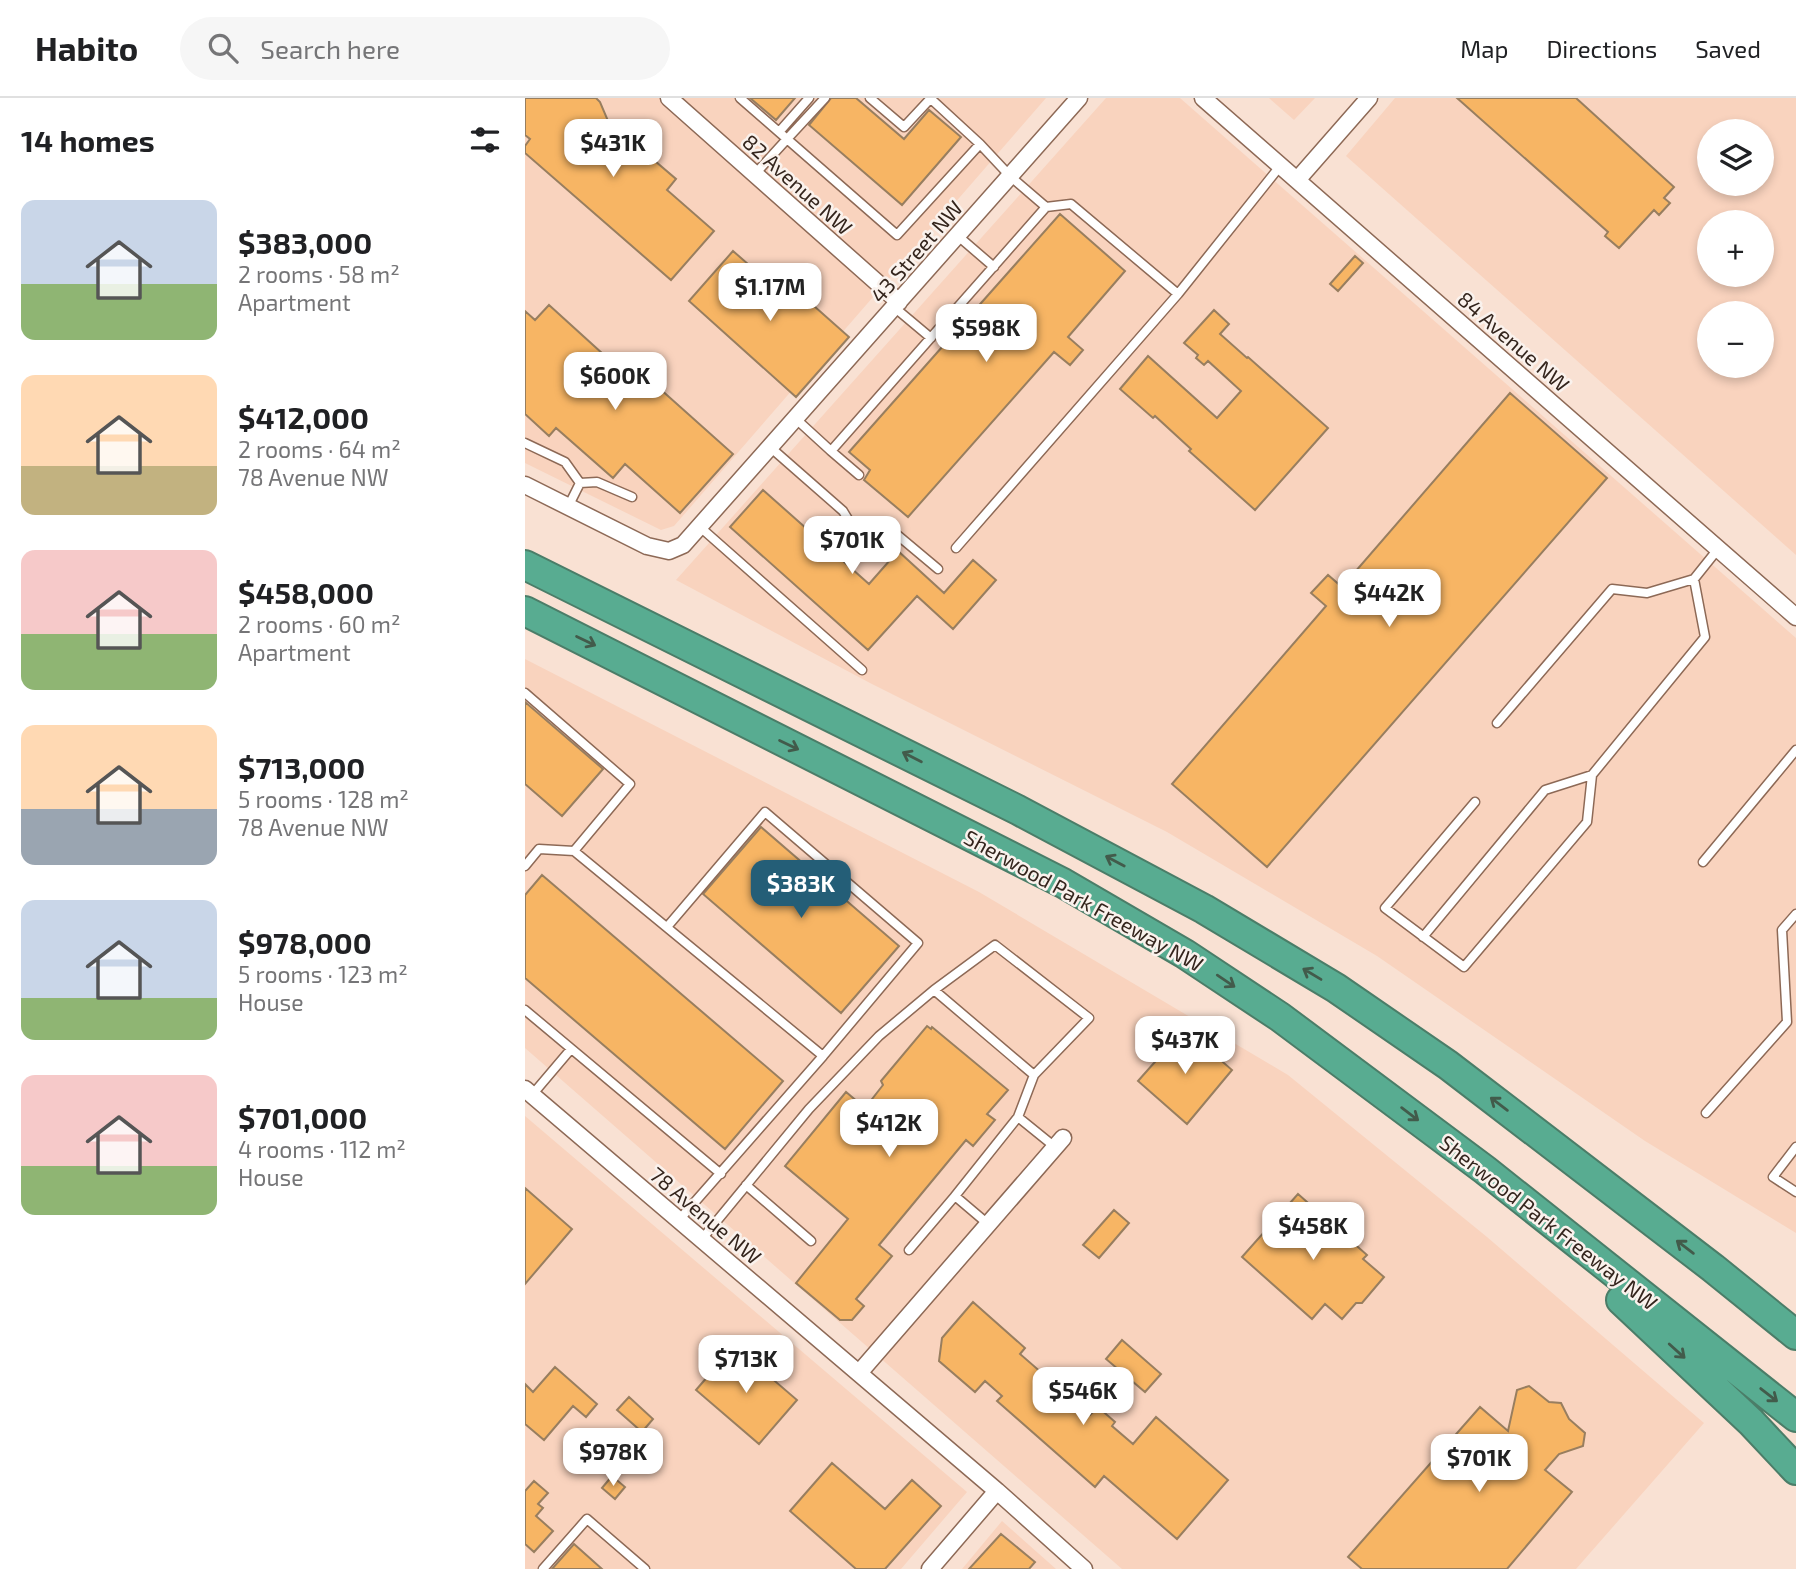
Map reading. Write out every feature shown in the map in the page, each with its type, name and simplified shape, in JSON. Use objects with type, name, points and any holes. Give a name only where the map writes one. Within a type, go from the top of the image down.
[{"type":"highway","points":[[525,565],[1018,810],[1204,909],[1336,988],[1448,1065],[1796,1335]]},
{"type":"highway","name":"Sherwood Park Freeway NW","points":[[525,611],[920,809],[1122,916],[1185,954],[1280,1017],[1485,1170],[1796,1417]]},
{"type":"highway","points":[[1485,1170],[1560,1244],[1689,1362],[1796,1469]]},
{"type":"highway","points":[[1713,1268],[1796,1318]]},
{"type":"street","name":"82 Avenue NW","points":[[669,98],[897,304]]},
{"type":"street","name":"43 Street NW","points":[[568,507],[647,546],[669,551],[683,545],[1079,98]]},
{"type":"street","name":"84 Avenue NW","points":[[1203,98],[1796,617]]},
{"type":"street","points":[[1298,179],[1369,98]]},
{"type":"street","points":[[525,485],[568,507]]},
{"type":"street","name":"78 Avenue NW","points":[[529,1092],[997,1491],[1083,1569]]},
{"type":"street","points":[[859,1373],[1059,1142]]},
{"type":"street","points":[[930,1569],[997,1491]]},
{"type":"lane","points":[[740,98],[897,235],[980,144]]},
{"type":"lane","points":[[779,132],[809,98]]},
{"type":"lane","points":[[755,174],[825,98]]},
{"type":"lane","points":[[870,98],[904,127],[930,98],[1010,176],[1047,207]]},
{"type":"lane","points":[[956,548],[1178,294],[1281,164]]},
{"type":"lane","points":[[831,451],[1047,207],[1071,204],[1178,294]]},
{"type":"lane","points":[[958,236],[993,267]]},
{"type":"lane","points":[[897,304],[931,338]]},
{"type":"lane","points":[[796,419],[859,475]]},
{"type":"lane","points":[[525,443],[565,462],[580,483]]},
{"type":"lane","points":[[770,447],[843,511],[857,534],[878,552],[895,533],[938,569]]},
{"type":"lane","points":[[580,483],[597,482],[632,496]]},
{"type":"lane","points":[[568,507],[580,483]]},
{"type":"lane","points":[[700,527],[862,670]]},
{"type":"lane","points":[[1497,723],[1612,589],[1647,593],[1694,579],[1718,549]]},
{"type":"lane","points":[[1423,937],[1545,790],[1592,775],[1705,637],[1694,579]]},
{"type":"lane","points":[[525,693],[630,784],[574,851]]},
{"type":"lane","points":[[1703,862],[1796,750]]},
{"type":"lane","points":[[1475,802],[1385,908],[1464,967],[1587,822],[1592,775]]},
{"type":"lane","points":[[667,927],[765,812],[918,943],[679,1220]]},
{"type":"lane","points":[[525,866],[539,849],[574,851],[823,1056]]},
{"type":"lane","points":[[1706,1113],[1787,1022],[1782,930],[1796,914]]},
{"type":"lane","points":[[702,1239],[809,1109],[879,1037],[934,990],[995,945],[1089,1018],[1034,1075],[1018,1117],[909,1250]]},
{"type":"lane","points":[[934,990],[1034,1075]]},
{"type":"lane","points":[[525,1010],[721,1174]]},
{"type":"lane","points":[[529,1092],[571,1049]]},
{"type":"lane","points":[[1018,1117],[1059,1142]]},
{"type":"lane","points":[[1796,1147],[1773,1177],[1796,1192]]},
{"type":"lane","points":[[746,1185],[811,1241]]},
{"type":"lane","points":[[955,1196],[988,1224]]},
{"type":"lane","points":[[543,1569],[587,1519],[645,1569]]},
{"type":"shaded area","points":[[525,98],[1046,98],[674,526],[661,530],[525,463]]},
{"type":"shaded area","points":[[1106,98],[1180,98],[1796,638],[1796,1233],[1645,1141],[1377,956],[1167,832],[870,683],[676,580]]},
{"type":"shaded area","points":[[1269,98],[1315,98],[1294,120]]},
{"type":"shaded area","points":[[1395,98],[1796,98],[1796,555],[1346,156]]},
{"type":"shaded area","points":[[525,659],[979,892],[1288,1075],[1487,1237],[1704,1423],[1576,1569],[1122,1569],[525,1048]]},
{"type":"shaded area","points":[[525,1116],[967,1492],[901,1569],[525,1569]]},
{"type":"shaded area","points":[[1002,1521],[1056,1569],[962,1569]]},
{"type":"building","points":[[525,98],[596,98],[608,121],[676,179],[667,190],[714,231],[671,280],[525,153],[525,146],[530,139],[525,135]]},
{"type":"building","points":[[750,98],[795,98],[776,120]]},
{"type":"building","points":[[831,98],[856,98],[904,139],[929,110],[961,137],[902,205],[809,125]]},
{"type":"building","points":[[1457,98],[1576,98],[1674,187],[1664,198],[1670,203],[1659,215],[1654,210],[1619,248],[1605,236],[1608,232]]},
{"type":"building","points":[[1060,214],[1125,271],[1068,337],[1083,350],[1070,365],[1054,352],[908,517],[864,480],[870,470],[849,452]]},
{"type":"building","points":[[733,251],[780,292],[788,283],[849,337],[796,397],[689,301]]},
{"type":"building","points":[[1355,256],[1363,263],[1338,291],[1330,284]]},
{"type":"building","points":[[549,305],[614,364],[622,355],[733,454],[680,513],[625,464],[613,478],[556,428],[549,436],[525,414],[525,311],[535,320]]},
{"type":"building","points":[[1214,310],[1229,324],[1220,334],[1328,428],[1255,510],[1189,451],[1191,449],[1155,416],[1153,418],[1120,389],[1148,356],[1217,418],[1241,391],[1208,361],[1204,365],[1196,358],[1198,355],[1184,343]]},
{"type":"building","points":[[1510,393],[1607,478],[1267,867],[1172,784],[1326,606],[1311,593],[1328,575],[1342,587]]},
{"type":"building","points":[[763,490],[869,584],[898,551],[944,593],[973,560],[996,580],[953,629],[917,596],[868,650],[730,527]]},
{"type":"building","points":[[525,702],[603,769],[562,816],[525,784]]},
{"type":"building","points":[[761,827],[899,946],[841,1013],[703,894]]},
{"type":"building","points":[[542,875],[783,1081],[725,1149],[525,978],[525,895]]},
{"type":"building","points":[[927,1026],[931,1029],[932,1027],[1008,1090],[987,1114],[995,1120],[973,1146],[966,1140],[879,1245],[892,1256],[856,1299],[864,1306],[852,1320],[840,1320],[796,1283],[848,1219],[785,1166],[846,1092],[865,1108],[883,1085],[881,1081]]},
{"type":"building","points":[[1191,1034],[1232,1070],[1187,1124],[1138,1081],[1178,1036]]},
{"type":"building","points":[[525,1188],[572,1229],[525,1284]]},
{"type":"building","points":[[1298,1194],[1367,1255],[1363,1259],[1384,1277],[1362,1303],[1356,1303],[1342,1319],[1325,1304],[1312,1319],[1242,1257]]},
{"type":"building","points":[[1114,1210],[1129,1223],[1099,1258],[1083,1245]]},
{"type":"building","points":[[973,1302],[1025,1348],[1020,1354],[1090,1415],[1098,1407],[1115,1422],[1112,1426],[1133,1444],[1156,1417],[1228,1480],[1177,1539],[1104,1476],[1095,1487],[997,1401],[1002,1396],[985,1381],[975,1392],[939,1361],[942,1338]]},
{"type":"building","points":[[1122,1340],[1161,1374],[1145,1392],[1106,1359]]},
{"type":"building","points":[[734,1346],[797,1400],[759,1444],[696,1390]]},
{"type":"building","points":[[555,1367],[597,1404],[586,1417],[573,1406],[544,1440],[525,1424],[525,1384],[533,1392]]},
{"type":"building","points":[[1529,1386],[1549,1402],[1561,1403],[1569,1419],[1585,1433],[1583,1446],[1559,1454],[1545,1470],[1572,1492],[1507,1569],[1362,1569],[1348,1557],[1480,1407],[1508,1431],[1517,1390]]},
{"type":"building","points":[[629,1397],[653,1419],[642,1432],[617,1410]]},
{"type":"building","points":[[832,1463],[885,1509],[912,1480],[941,1506],[885,1569],[856,1569],[790,1511]]},
{"type":"building","points":[[612,1476],[625,1487],[615,1499],[602,1488]]},
{"type":"building","points":[[534,1481],[548,1493],[538,1504],[543,1508],[536,1516],[553,1531],[534,1552],[525,1544],[525,1491]]},
{"type":"building","points":[[1001,1534],[1035,1562],[1029,1569],[969,1569]]},
{"type":"building","points":[[574,1544],[602,1569],[552,1569]]}]
